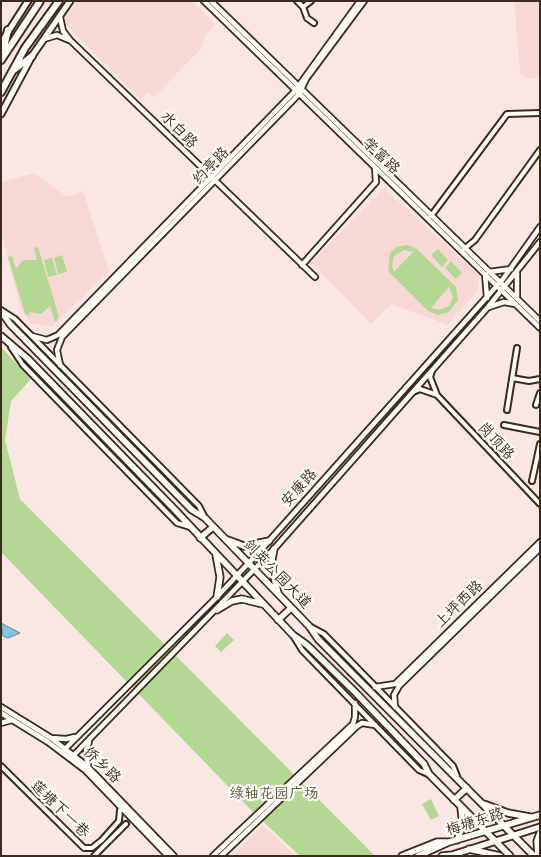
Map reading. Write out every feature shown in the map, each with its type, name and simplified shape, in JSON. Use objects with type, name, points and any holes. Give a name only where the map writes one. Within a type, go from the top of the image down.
[{"type":"highway","points":[[1,59],[40,1]]},
{"type":"highway","points":[[1,92],[10,74],[59,1]]},
{"type":"highway","points":[[1,59],[8,30]]},
{"type":"highway","points":[[10,74],[32,56]]},
{"type":"main road","points":[[1,43],[28,1]]},
{"type":"main road","points":[[1,114],[32,56],[70,1]]},
{"type":"main road","name":"剑英公园大道","points":[[1,310],[10,324],[192,510],[205,518],[213,526],[309,626],[318,639],[534,856]]},
{"type":"main road","name":"剑英公园大道","points":[[1,336],[27,358],[262,604],[355,692],[424,764],[429,774],[510,856]]},
{"type":"main road","points":[[59,391],[68,383]]},
{"type":"main road","points":[[200,538],[213,526]]},
{"type":"main road","points":[[225,539],[244,546],[269,541]]},
{"type":"main road","points":[[274,550],[272,569],[279,595]]},
{"type":"main road","points":[[216,555],[220,577],[217,597]]},
{"type":"main road","points":[[217,610],[232,601],[242,599],[262,604]]},
{"type":"main road","points":[[278,620],[291,608]]},
{"type":"main road","points":[[454,800],[467,788]]},
{"type":"main road","points":[[481,803],[508,813],[532,817]]},
{"type":"main road","points":[[457,840],[463,826],[460,806]]},
{"type":"main road","name":"梅塘东路","points":[[418,856],[449,842],[540,815]]},
{"type":"main road","name":"梅塘东路","points":[[442,856],[451,855],[540,827]]},
{"type":"main road","points":[[538,856],[536,841],[540,834]]},
{"type":"main road","points":[[402,856],[437,842],[449,842]]},
{"type":"main road","points":[[467,849],[500,856]]},
{"type":"street","name":"学富路","points":[[204,1],[431,216],[497,286],[518,298],[540,321]]},
{"type":"street","name":"学富路","points":[[210,1],[375,168],[503,289],[540,328]]},
{"type":"street","points":[[297,1],[303,7],[307,18],[314,23]]},
{"type":"street","points":[[303,7],[311,1]]},
{"type":"street","name":"约亭路","points":[[60,336],[298,91],[360,1]]},
{"type":"street","name":"约亭路","points":[[298,91],[364,1]]},
{"type":"street","points":[[60,17],[63,31],[70,40]]},
{"type":"street","points":[[44,39],[56,34],[70,40]]},
{"type":"street","name":"水白路","points":[[70,40],[212,180],[315,277]]},
{"type":"street","points":[[431,216],[507,114],[540,113]]},
{"type":"street","points":[[464,249],[475,240],[540,150]]},
{"type":"street","points":[[302,265],[376,182],[375,168]]},
{"type":"street","points":[[376,182],[390,182]]},
{"type":"street","name":"安康路","points":[[64,750],[217,597],[269,541],[487,298],[512,269],[540,227]]},
{"type":"street","name":"安康路","points":[[72,756],[274,550],[476,321],[517,273],[540,242]]},
{"type":"street","points":[[487,298],[486,273],[512,269]]},
{"type":"street","points":[[517,273],[518,298]]},
{"type":"street","points":[[488,307],[504,302],[516,304]]},
{"type":"street","points":[[1,310],[15,319],[60,364],[199,506],[205,518]]},
{"type":"street","points":[[470,316],[476,321]]},
{"type":"street","points":[[32,336],[47,340],[60,336],[57,350],[60,364]]},
{"type":"street","points":[[12,347],[23,365],[170,516],[177,522],[191,528]]},
{"type":"street","points":[[507,410],[517,348]]},
{"type":"street","points":[[433,369],[430,377],[436,395]]},
{"type":"street","points":[[512,378],[529,381],[540,379]]},
{"type":"street","points":[[412,392],[420,389],[436,395]]},
{"type":"street","points":[[536,404],[540,393]]},
{"type":"street","name":"岗顶路","points":[[436,395],[540,504]]},
{"type":"street","points":[[504,425],[540,432]]},
{"type":"street","points":[[532,481],[540,444]]},
{"type":"street","name":"上坪西路","points":[[397,685],[540,542]]},
{"type":"street","name":"上坪西路","points":[[397,685],[540,548]]},
{"type":"street","points":[[309,626],[324,634],[453,766],[458,778]]},
{"type":"street","points":[[293,635],[302,650],[419,770],[429,774]]},
{"type":"street","points":[[375,687],[397,685],[394,695],[395,707]]},
{"type":"street","points":[[221,856],[355,725],[355,703]]},
{"type":"street","name":"侨乡路","points":[[1,708],[51,738],[88,767],[174,856]]},
{"type":"street","name":"侨乡路","points":[[1,713],[64,750]]},
{"type":"street","points":[[1,723],[13,720]]},
{"type":"street","points":[[214,856],[355,725],[368,723],[375,725]]},
{"type":"street","points":[[87,727],[94,734]]},
{"type":"street","points":[[51,738],[66,739],[79,735]]},
{"type":"street","points":[[88,767],[86,755],[90,739]]},
{"type":"street","name":"侨乡路","points":[[72,756],[168,856]]},
{"type":"street","name":"莲塘下一巷","points":[[1,766],[84,848],[92,848],[102,840],[119,821],[120,810]]},
{"type":"street","points":[[94,856],[126,824]]},
{"type":"shaded area","points":[[77,1],[192,1],[216,25],[205,35],[201,49],[154,97],[147,92],[141,100],[65,24],[65,18]]},
{"type":"shaded area","points":[[514,1],[540,1],[540,78],[525,78],[520,73]]},
{"type":"shaded area","points":[[34,173],[67,197],[83,191],[109,271],[52,327],[32,324],[21,311],[1,231],[1,182]]},
{"type":"shaded area","points":[[384,188],[480,276],[477,291],[448,325],[391,304],[371,324],[311,263]]},
{"type":"shaded area","points":[[263,825],[295,856],[232,856]]},
{"type":"green space","points":[[407,245],[417,249],[456,287],[458,300],[449,312],[438,315],[428,311],[388,271],[390,253],[397,247]],"holes":[[[404,250],[413,252],[394,272],[392,266],[394,256]],[[449,287],[453,297],[449,306],[439,310],[431,308]]]},
{"type":"green space","points":[[38,247],[59,317],[55,322],[50,306],[41,314],[29,312],[30,316],[25,314],[8,257],[12,256],[16,269],[23,260],[37,260],[34,248]]},
{"type":"green space","points":[[438,249],[448,260],[442,267],[431,255]]},
{"type":"green space","points":[[62,255],[67,272],[58,274],[54,258]]},
{"type":"green space","points":[[52,258],[57,275],[48,277],[44,260]]},
{"type":"green space","points":[[451,261],[462,273],[456,279],[445,268]]},
{"type":"green space","name":"绿轴花园广场","points":[[1,347],[31,379],[11,401],[5,440],[20,499],[375,856],[300,856],[253,812],[1,552]]},
{"type":"green space","points":[[227,633],[234,640],[221,652],[215,646]]},
{"type":"green space","points":[[431,799],[439,816],[431,820],[422,804]]},
{"type":"water","points":[[1,623],[20,633],[8,638],[3,636]]}]
